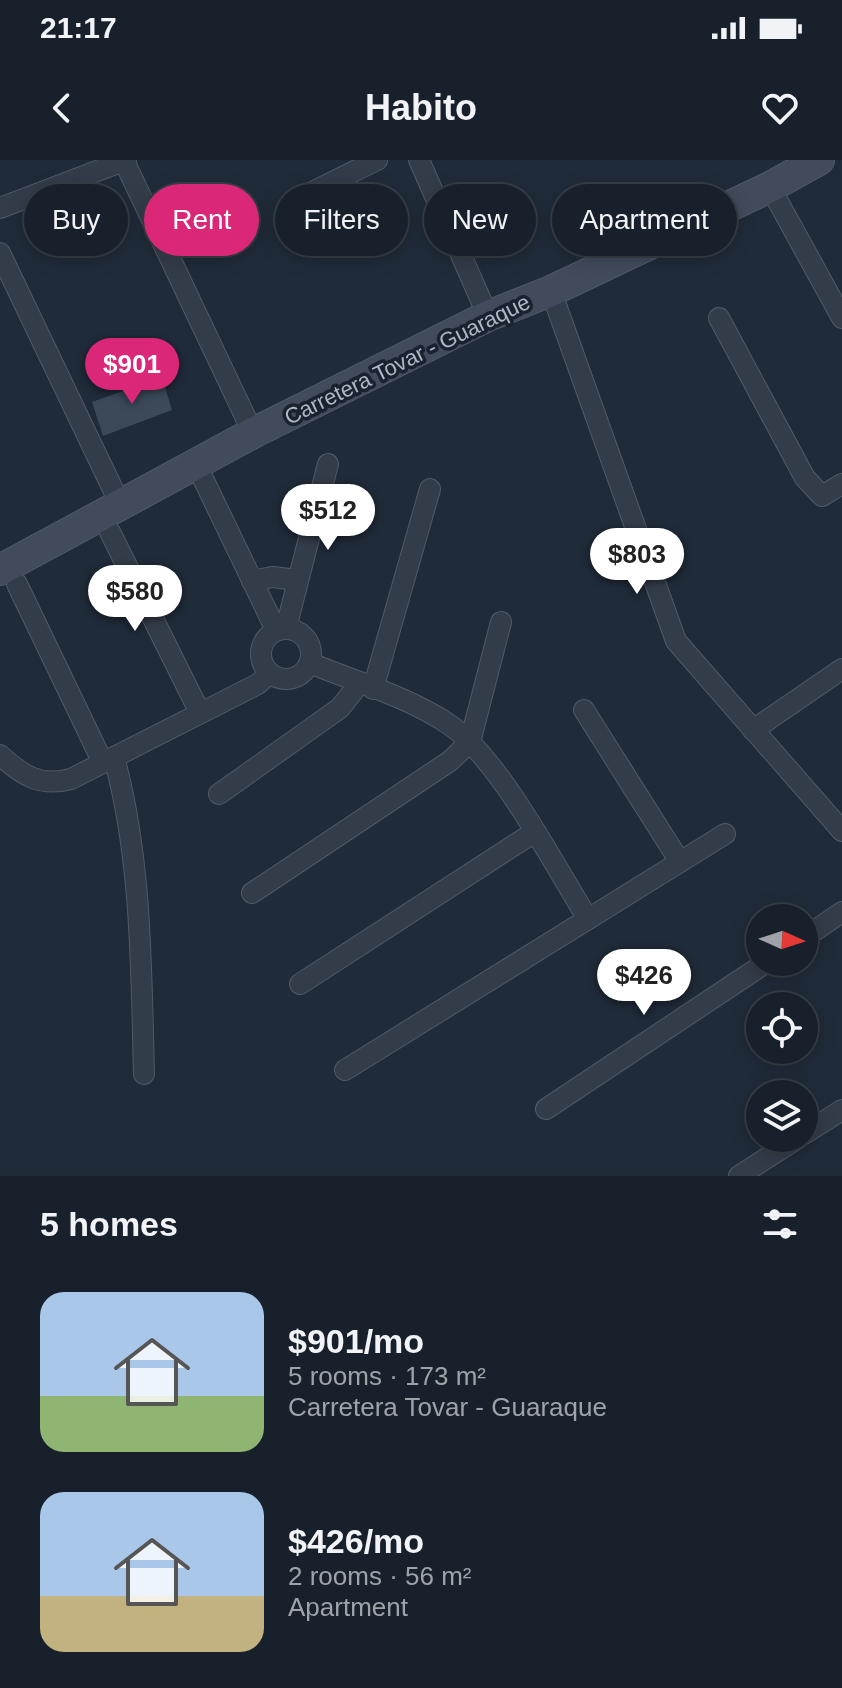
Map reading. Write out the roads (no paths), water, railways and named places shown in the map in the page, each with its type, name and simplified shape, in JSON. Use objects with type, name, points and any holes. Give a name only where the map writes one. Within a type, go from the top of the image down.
[{"type":"street","points":[[0,208],[125,160],[253,433]]},
{"type":"street","points":[[328,184],[377,160]]},
{"type":"street","points":[[419,160],[488,316]]},
{"type":"street","name":"Carretera Tovar - Guaraque","points":[[8,577],[115,518],[196,464],[253,433],[488,316],[551,291],[770,187],[819,160]]},
{"type":"street","points":[[770,187],[842,318]]},
{"type":"street","points":[[0,253],[200,713]]},
{"type":"street","points":[[551,291],[676,641],[842,831]]},
{"type":"street","points":[[719,318],[805,478],[822,496],[842,484]]},
{"type":"street","points":[[196,464],[252,581],[281,629],[304,636],[312,654],[310,663],[296,678],[286,680],[270,673],[261,654],[268,636],[281,629],[298,580],[328,464]]},
{"type":"street","points":[[219,794],[366,687],[430,489]]},
{"type":"street","points":[[8,577],[108,760],[131,826],[137,878],[144,1074]]},
{"type":"street","points":[[252,581],[272,577],[298,580]]},
{"type":"street","points":[[252,893],[450,761],[470,742],[501,622]]},
{"type":"street","points":[[310,663],[437,717],[470,742],[492,768],[588,919]]},
{"type":"street","points":[[753,730],[842,669]]},
{"type":"street","points":[[0,755],[21,774],[46,782],[71,779],[258,684],[270,673]]},
{"type":"street","points":[[584,710],[680,862]]},
{"type":"street","points":[[300,984],[533,833]]},
{"type":"street","points":[[345,1070],[725,834]]},
{"type":"street","points":[[818,928],[842,912]]},
{"type":"street","points":[[546,1109],[746,976]]},
{"type":"street","points":[[818,1125],[842,1110]]},
{"type":"street","points":[[739,1176],[776,1152]]}]
